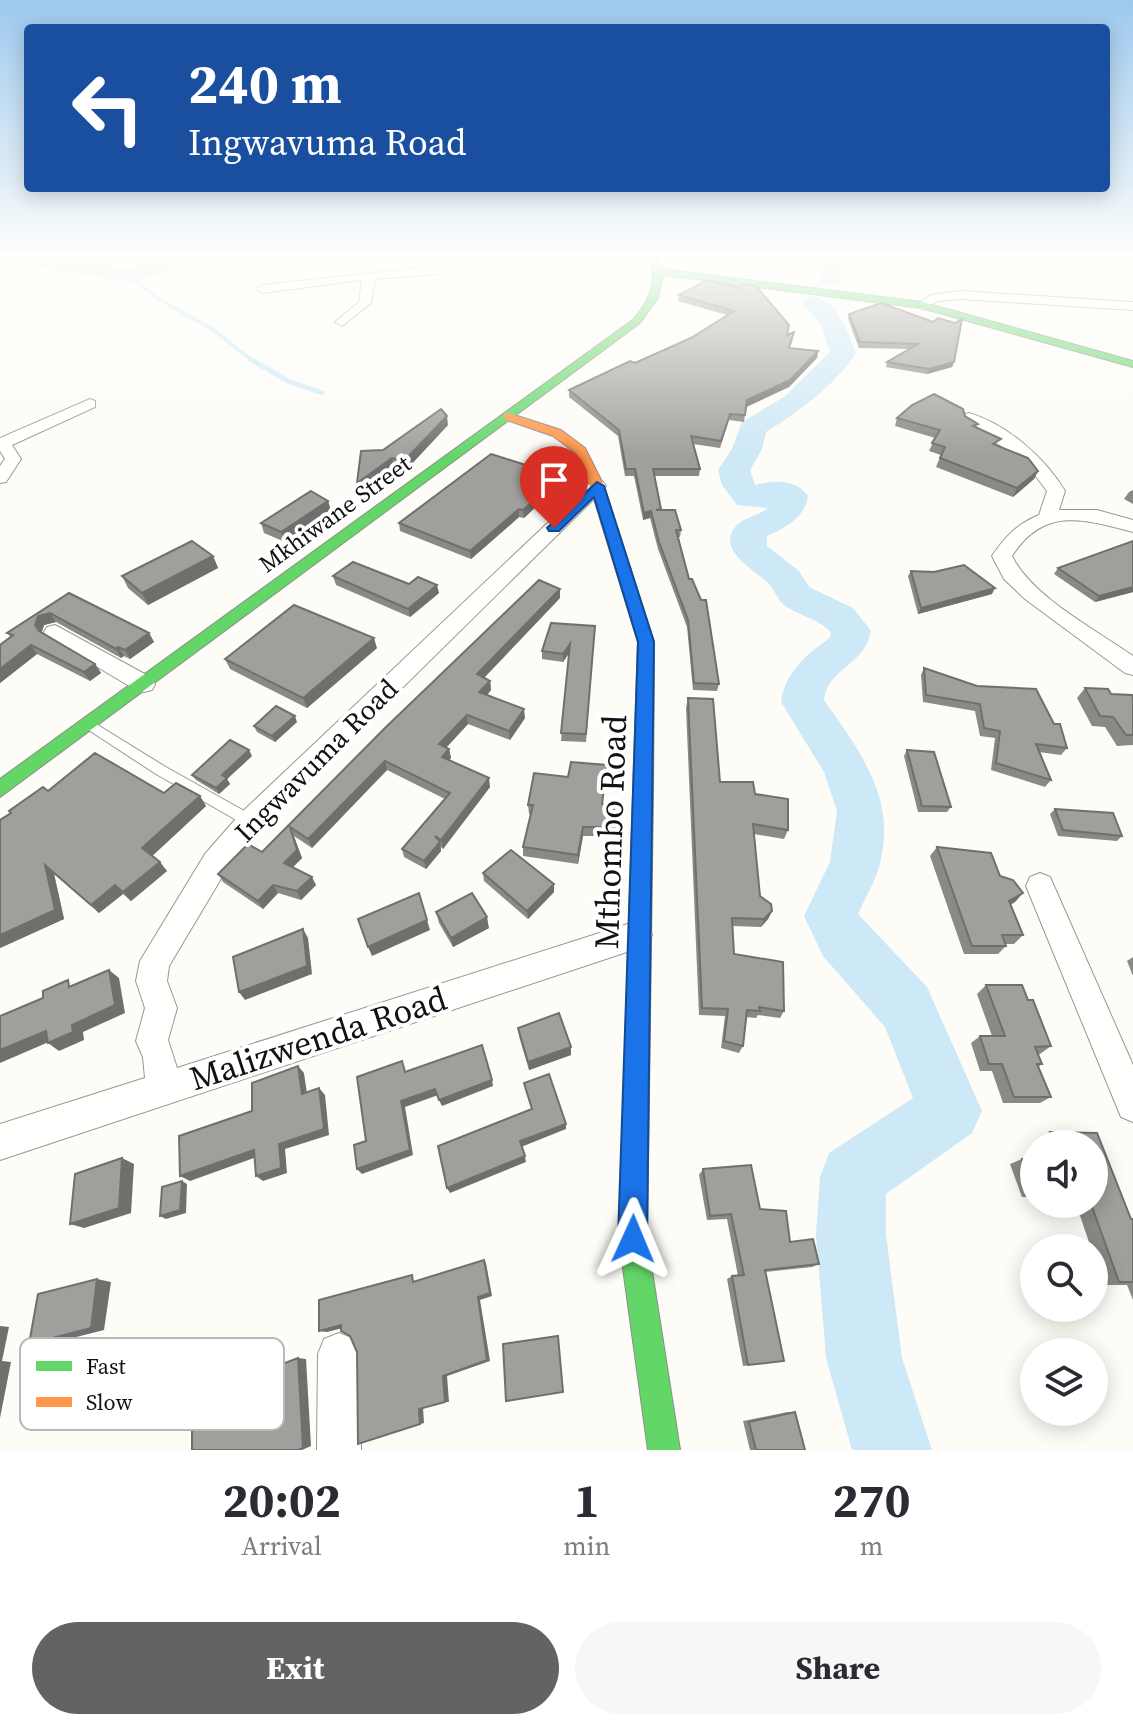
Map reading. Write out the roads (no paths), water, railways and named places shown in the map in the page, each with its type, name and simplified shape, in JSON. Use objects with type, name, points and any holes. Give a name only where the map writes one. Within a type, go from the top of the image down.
[{"type":"street","name":"Mkhiwane Street","points":[[0,789],[635,323]]},
{"type":"street","points":[[985,323],[1133,364]]},
{"type":"street","points":[[0,445],[90,404]]},
{"type":"street","name":"Mthombo Road","points":[[508,417],[557,433],[581,451],[597,486],[646,642],[637,935],[633,1239],[664,1450]]},
{"type":"street","points":[[969,418],[1018,449],[1051,480],[1056,491],[1047,517]]},
{"type":"street","points":[[0,445],[9,449],[13,459],[0,478]]},
{"type":"street","name":"Ingwavuma Road","points":[[163,1088],[159,1057],[152,1041],[161,1008],[150,986],[151,974],[195,892],[215,863],[250,821],[597,486]]},
{"type":"street","points":[[1133,526],[1076,513],[1047,517],[1024,528],[1010,541],[1002,556],[1011,575],[1032,594],[1133,667]]},
{"type":"street","points":[[55,632],[144,684]]},
{"type":"street","points":[[1040,886],[1133,1105]]},
{"type":"street","name":"Malizwenda Road","points":[[0,1142],[637,935]]},
{"type":"street","points":[[339,1354],[339,1450]]},
{"type":"lane","points":[[88,724],[160,770],[250,821]]},
{"type":"waterway","points":[[201,323],[252,360]]},
{"type":"waterway","points":[[831,323],[843,353],[820,380],[794,403],[752,428],[747,449],[734,470],[738,485],[749,498],[762,500],[767,492],[785,492],[792,496],[783,514],[750,531],[749,549],[786,579],[795,595],[839,617],[851,631],[848,645],[829,658],[804,686],[802,702],[846,767],[861,811],[855,863],[831,916],[842,938],[906,1007],[950,1111],[853,1177],[851,1235],[864,1358],[892,1450]]},
{"type":"waterway","points":[[252,360],[288,381],[322,393]]}]
